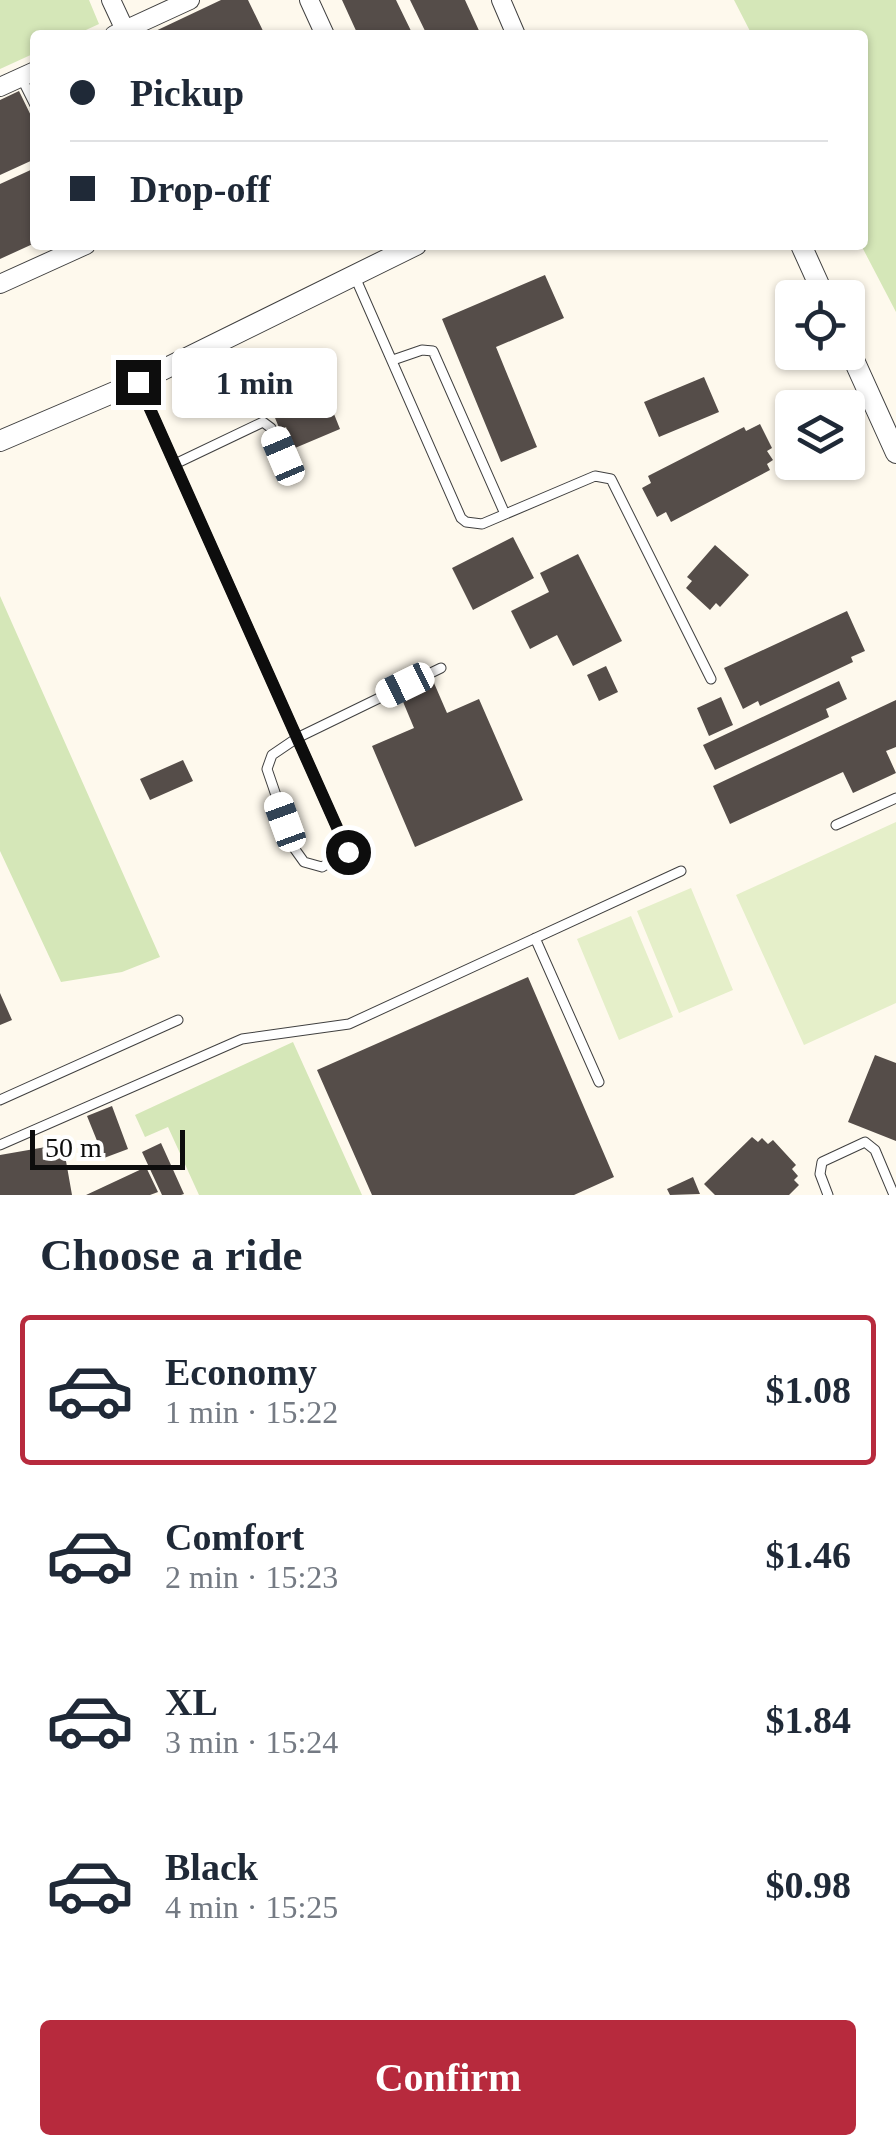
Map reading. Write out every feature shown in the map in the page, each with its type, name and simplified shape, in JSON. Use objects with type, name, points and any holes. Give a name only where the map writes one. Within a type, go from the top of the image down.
[{"type":"street","points":[[111,0],[118,30]]},
{"type":"street","points":[[123,30],[190,0]]},
{"type":"street","points":[[309,0],[323,30]]},
{"type":"street","points":[[501,0],[514,30]]},
{"type":"street","points":[[0,87],[28,74]]},
{"type":"street","points":[[0,284],[75,250]]},
{"type":"street","points":[[0,441],[138,382],[406,250]]},
{"type":"street","points":[[803,250],[817,280]]},
{"type":"street","points":[[859,370],[896,452]]},
{"type":"lane","points":[[355,276],[461,518],[475,524],[595,476],[611,479],[711,680]]},
{"type":"lane","points":[[393,360],[422,350],[434,351],[505,514]]},
{"type":"lane","points":[[138,382],[175,464],[297,738],[348,852],[322,867],[304,862],[294,848],[267,769],[272,754],[297,738],[441,668]]},
{"type":"lane","points":[[175,464],[263,422],[271,428],[283,456]]},
{"type":"lane","points":[[836,825],[896,798]]},
{"type":"lane","points":[[0,1146],[242,1038],[349,1024],[681,871]]},
{"type":"lane","points":[[534,938],[599,1082]]},
{"type":"lane","points":[[0,1100],[178,1020]]},
{"type":"lane","points":[[828,1195],[820,1174],[822,1162],[864,1142],[875,1150],[894,1195]]},
{"type":"green space","points":[[0,0],[89,0],[99,24],[86,30],[30,30],[30,55],[0,69]]},
{"type":"green space","points":[[734,0],[896,0],[896,312],[864,250],[868,250],[868,30],[749,30]]},
{"type":"green space","points":[[0,596],[160,957],[122,972],[61,982],[0,851]]},
{"type":"green space","points":[[896,822],[896,1003],[804,1045],[736,895]]},
{"type":"green space","points":[[691,888],[733,990],[679,1013],[637,911]]},
{"type":"green space","points":[[631,916],[673,1017],[619,1040],[577,939]]},
{"type":"green space","points":[[293,1042],[362,1195],[199,1195],[168,1127],[145,1137],[135,1115]]},
{"type":"building","points":[[221,0],[248,0],[263,30],[158,30]]},
{"type":"building","points":[[342,0],[396,0],[411,30],[356,30]]},
{"type":"building","points":[[410,0],[465,0],[479,30],[425,30]]},
{"type":"building","points":[[19,91],[30,114],[30,161],[0,175],[0,100]]},
{"type":"building","points":[[30,170],[30,245],[0,259],[0,184]]},
{"type":"building","points":[[545,275],[564,318],[496,347],[537,447],[501,462],[442,319]]},
{"type":"building","points":[[704,377],[719,412],[659,437],[644,402]]},
{"type":"building","points":[[320,379],[340,429],[295,448],[286,427],[280,430],[268,401]]},
{"type":"building","points":[[760,424],[772,448],[767,451],[773,460],[767,464],[770,470],[671,522],[666,512],[657,517],[642,488],[651,483],[648,476],[744,427],[746,431]]},
{"type":"building","points":[[513,537],[534,578],[473,610],[452,568]]},
{"type":"building","points":[[715,545],[749,575],[720,607],[716,603],[710,610],[686,588],[692,581],[687,577]]},
{"type":"building","points":[[578,554],[622,641],[573,666],[557,635],[530,649],[511,611],[549,592],[540,573]]},
{"type":"building","points":[[847,611],[865,651],[851,657],[853,662],[760,706],[758,701],[743,709],[724,668]]},
{"type":"building","points":[[606,666],[618,692],[599,701],[587,675]]},
{"type":"building","points":[[839,681],[847,699],[826,709],[829,717],[715,770],[703,745]]},
{"type":"building","points":[[434,683],[447,713],[479,699],[523,800],[415,847],[372,746],[414,728],[401,697]]},
{"type":"building","points":[[721,697],[733,725],[709,736],[697,708]]},
{"type":"building","points":[[896,700],[896,747],[886,751],[896,773],[853,793],[843,772],[730,824],[713,786]]},
{"type":"building","points":[[183,760],[193,781],[150,800],[140,779]]},
{"type":"building","points":[[528,977],[614,1177],[574,1195],[372,1195],[317,1070]]},
{"type":"building","points":[[0,993],[12,1020],[0,1025]]},
{"type":"building","points":[[875,1055],[896,1063],[896,1141],[848,1122]]},
{"type":"building","points":[[112,1106],[128,1149],[104,1158],[87,1116]]},
{"type":"building","points":[[752,1137],[758,1142],[762,1138],[768,1144],[773,1140],[796,1165],[792,1169],[799,1185],[789,1195],[715,1195],[704,1184]]},
{"type":"building","points":[[161,1143],[184,1194],[162,1195],[142,1152]]},
{"type":"building","points":[[63,1144],[72,1195],[0,1195],[0,1155]]},
{"type":"building","points":[[146,1167],[158,1192],[86,1195]]},
{"type":"building","points":[[693,1177],[700,1194],[670,1195],[667,1189]]},
{"type":"route","points":[[138,382],[348,852]]}]
